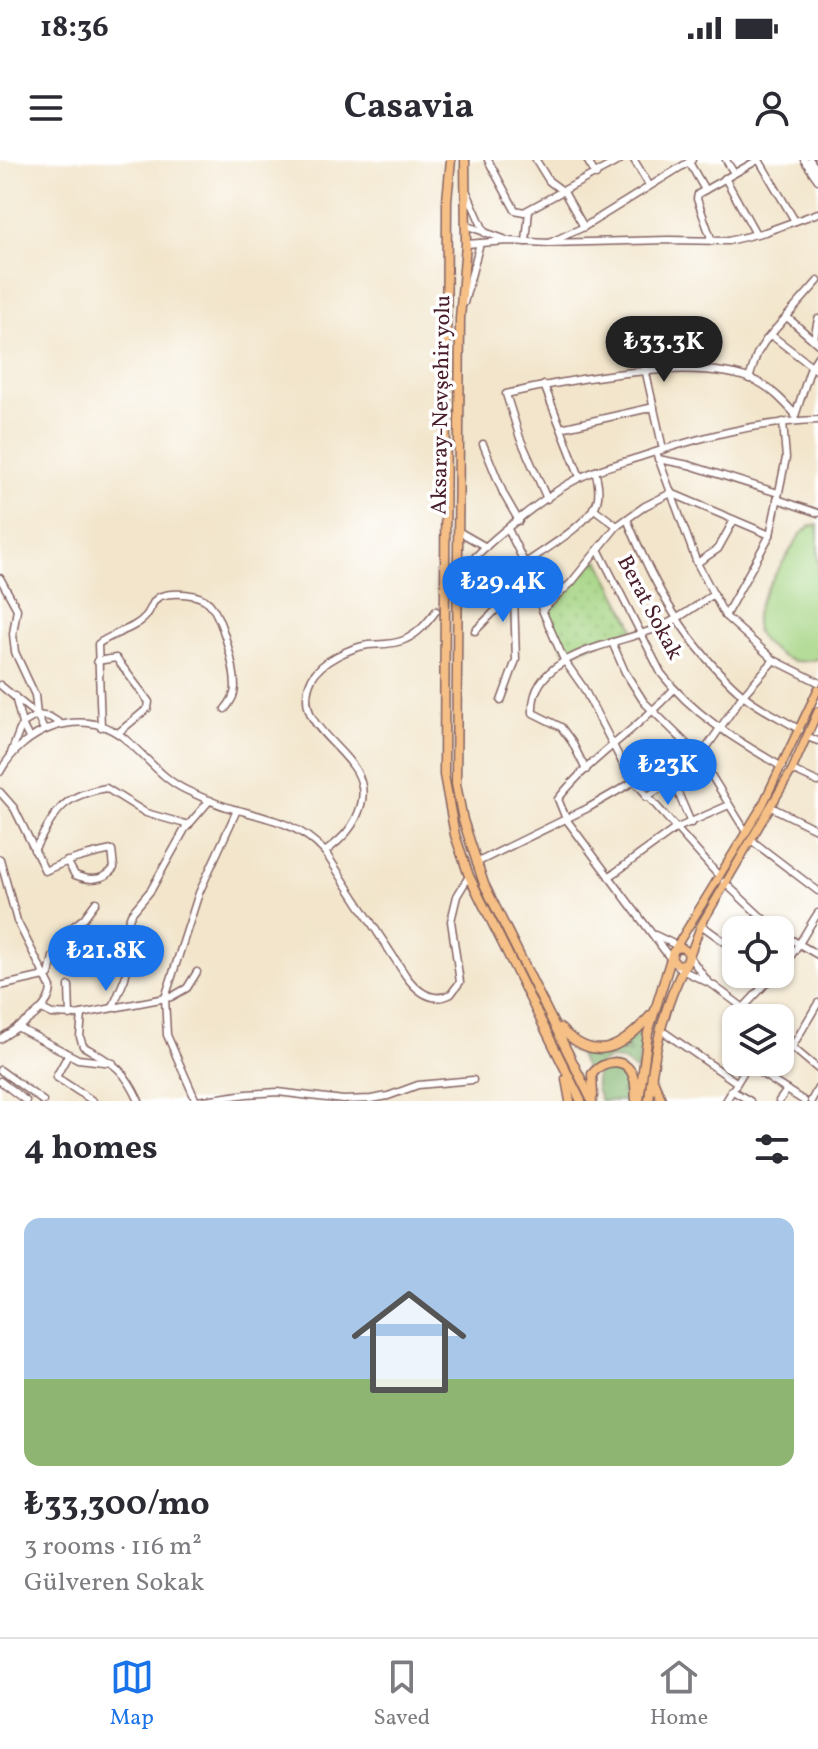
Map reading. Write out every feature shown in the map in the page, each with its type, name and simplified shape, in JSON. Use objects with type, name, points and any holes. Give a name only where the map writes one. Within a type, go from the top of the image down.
[{"type":"highway","name":"Aksaray-Nevşehir yolu","points":[[451,160],[447,225],[444,775],[455,835],[469,876],[581,1101]]},
{"type":"highway","name":"Aksaray-Nevşehir yolu","points":[[465,160],[455,766],[463,820],[492,902],[593,1101]]},
{"type":"highway","points":[[447,225],[465,225]]},
{"type":"highway","points":[[447,244],[466,244]]},
{"type":"highway","points":[[649,1101],[661,1030],[682,970],[680,954]]},
{"type":"highway","points":[[637,1101],[654,1011],[680,954]]},
{"type":"highway","points":[[555,1023],[574,1043],[605,1048],[619,1045],[627,1039],[654,1011]]},
{"type":"highway","points":[[558,1055],[570,1101]]},
{"type":"highway","points":[[593,1101],[592,1074],[599,1065],[612,1061],[627,1067],[634,1078],[637,1101]]},
{"type":"highway","points":[[651,1075],[662,1101]]},
{"type":"main road","points":[[680,954],[782,767],[818,689]]},
{"type":"main road","points":[[680,954],[701,925],[721,879],[771,807],[792,770],[818,711]]},
{"type":"street","points":[[488,160],[515,210],[529,210],[620,160]]},
{"type":"street","points":[[536,160],[549,181],[564,192],[584,227]]},
{"type":"street","points":[[587,160],[596,175]]},
{"type":"street","points":[[634,160],[649,185]]},
{"type":"street","points":[[726,160],[734,173]]},
{"type":"street","points":[[712,241],[698,194],[759,160],[795,221]]},
{"type":"street","points":[[804,160],[818,180]]},
{"type":"street","points":[[810,160],[818,171]]},
{"type":"street","points":[[549,243],[584,227],[686,162],[705,190]]},
{"type":"street","points":[[725,178],[756,234]]},
{"type":"street","points":[[465,186],[485,233]]},
{"type":"street","points":[[526,242],[529,210]]},
{"type":"street","points":[[466,244],[508,241],[728,241],[818,213]]},
{"type":"street","points":[[465,225],[508,241]]},
{"type":"street","points":[[460,319],[480,243]]},
{"type":"street","points":[[749,379],[757,354],[818,281]]},
{"type":"street","points":[[787,317],[816,342]]},
{"type":"street","points":[[816,342],[818,319]]},
{"type":"street","points":[[639,326],[659,453],[697,563],[725,616],[774,660],[818,682]]},
{"type":"street","points":[[771,335],[814,369]]},
{"type":"street","points":[[795,418],[818,356]]},
{"type":"street","points":[[547,499],[520,438],[506,394],[577,378],[695,370],[749,379],[773,393],[795,418]]},
{"type":"street","points":[[544,385],[580,477]]},
{"type":"street","points":[[561,428],[654,407]]},
{"type":"street","points":[[467,566],[508,529],[580,477],[727,430],[795,418],[818,420]]},
{"type":"street","points":[[725,616],[770,535],[786,458],[783,422]]},
{"type":"street","points":[[483,444],[504,495],[519,521]]},
{"type":"street","points":[[659,453],[818,513]]},
{"type":"street","points":[[526,563],[588,516],[599,486],[595,471]]},
{"type":"street","points":[[542,610],[599,551],[617,526],[671,493]]},
{"type":"street","points":[[671,493],[770,535]]},
{"type":"street","points":[[593,508],[617,526]]},
{"type":"street","points":[[627,519],[659,593],[675,620],[743,695],[800,730]]},
{"type":"street","points":[[697,563],[718,549],[734,520]]},
{"type":"street","points":[[508,529],[526,563],[564,660],[583,687],[633,782],[721,879],[760,916]]},
{"type":"street","points":[[458,530],[486,547]]},
{"type":"street","name":"Berat Sokak","points":[[599,551],[661,673],[674,689],[719,729],[782,767]]},
{"type":"street","points":[[0,578],[17,609],[13,643],[35,695],[37,715],[44,730]]},
{"type":"street","points":[[475,631],[501,605],[536,587]]},
{"type":"street","points":[[586,770],[561,727],[533,713],[532,698],[538,685],[564,660],[675,620],[714,594]]},
{"type":"street","points":[[101,727],[98,644],[138,623],[156,599],[162,596],[191,595],[206,600],[216,611],[235,688],[231,702],[225,709]]},
{"type":"street","points":[[501,701],[516,660],[514,597]]},
{"type":"street","points":[[325,852],[354,823],[363,784],[354,765],[311,717],[308,699],[310,682],[323,664],[357,648],[409,638],[436,611]]},
{"type":"street","points":[[612,642],[625,672],[652,713],[700,757],[746,832]]},
{"type":"street","points":[[97,661],[116,658],[149,702],[148,708],[118,733]]},
{"type":"street","points":[[646,797],[673,781],[700,757],[743,695],[774,660]]},
{"type":"street","points":[[0,685],[37,715],[61,724]]},
{"type":"street","points":[[674,689],[558,799],[566,819],[652,933],[680,954],[708,982]]},
{"type":"street","points":[[15,696],[29,738]]},
{"type":"street","points":[[0,772],[10,756],[22,724],[37,715]]},
{"type":"street","points":[[10,756],[29,738],[61,724],[101,727],[118,733],[176,785],[237,810],[294,827],[325,852],[412,984],[425,994],[438,998],[451,994],[460,982],[451,921],[457,896],[469,876]]},
{"type":"street","points":[[807,737],[818,741]]},
{"type":"street","points":[[628,774],[684,742]]},
{"type":"street","points":[[664,756],[680,774]]},
{"type":"street","points":[[792,770],[818,782]]},
{"type":"street","points":[[673,781],[691,823]]},
{"type":"street","points":[[476,863],[633,782]]},
{"type":"street","points":[[34,850],[66,801],[106,788],[146,813],[189,825]]},
{"type":"street","points":[[0,792],[14,808],[45,871],[67,861],[112,850],[114,868],[108,875],[92,880],[75,875],[67,861]]},
{"type":"street","points":[[113,1007],[125,978],[134,939],[128,922],[131,914],[151,890],[189,825],[210,800]]},
{"type":"street","points":[[609,877],[675,829],[729,805]]},
{"type":"street","points":[[771,807],[818,830]]},
{"type":"street","points":[[237,810],[195,903],[165,998],[167,1035],[197,1101],[278,1092],[343,1100],[371,1099],[418,1085],[473,1080]]},
{"type":"street","points":[[751,840],[818,891]]},
{"type":"street","points":[[0,859],[17,921],[47,977],[50,995],[42,1009],[0,1039]]},
{"type":"street","points":[[1,983],[47,977],[52,972],[53,957],[66,932],[84,918],[96,902]]},
{"type":"street","points":[[794,954],[818,913]]},
{"type":"street","points":[[701,925],[722,940]]},
{"type":"street","points":[[652,933],[680,954]]},
{"type":"street","points":[[794,942],[818,955]]},
{"type":"street","points":[[682,970],[708,982],[740,1004]]},
{"type":"street","points":[[42,1009],[52,1014],[70,1016],[165,998],[187,988],[197,972]]},
{"type":"street","points":[[69,986],[70,1016]]},
{"type":"street","points":[[747,1004],[761,988]]},
{"type":"street","points":[[794,1044],[818,1003]]},
{"type":"street","points":[[82,1014],[80,1037],[83,1046],[113,1063],[129,1081],[139,1101]]},
{"type":"street","points":[[810,1018],[818,1023]]},
{"type":"street","points":[[17,1027],[68,1055],[113,1063]]},
{"type":"street","points":[[661,1030],[736,1082]]},
{"type":"street","points":[[794,1049],[818,1069]]},
{"type":"street","points":[[68,1055],[56,1077],[93,1101]]},
{"type":"street","points":[[0,1070],[43,1101]]},
{"type":"street","points":[[726,1101],[740,1076]]},
{"type":"street","points":[[767,1076],[804,1101]]},
{"type":"street","points":[[0,1081],[16,1098],[26,1101]]},
{"type":"street","points":[[811,1101],[818,1088]]},
{"type":"street","points":[[731,1090],[750,1101]]},
{"type":"street","points":[[779,1101],[787,1090]]},
{"type":"green space","points":[[818,525],[818,659],[793,661],[782,657],[760,638],[755,624],[756,615],[765,592],[800,535],[810,526]]},
{"type":"green space","points":[[599,560],[633,631],[568,653],[563,648],[549,611],[592,562]]},
{"type":"green space","points":[[645,1030],[637,1072],[624,1062],[611,1059],[599,1064],[589,1077],[574,1045],[593,1048],[611,1046]]},
{"type":"green space","points":[[611,1064],[630,1078],[631,1101],[601,1101],[596,1086],[598,1071]]},
{"type":"tunnel","points":[[436,611],[467,566]]}]
